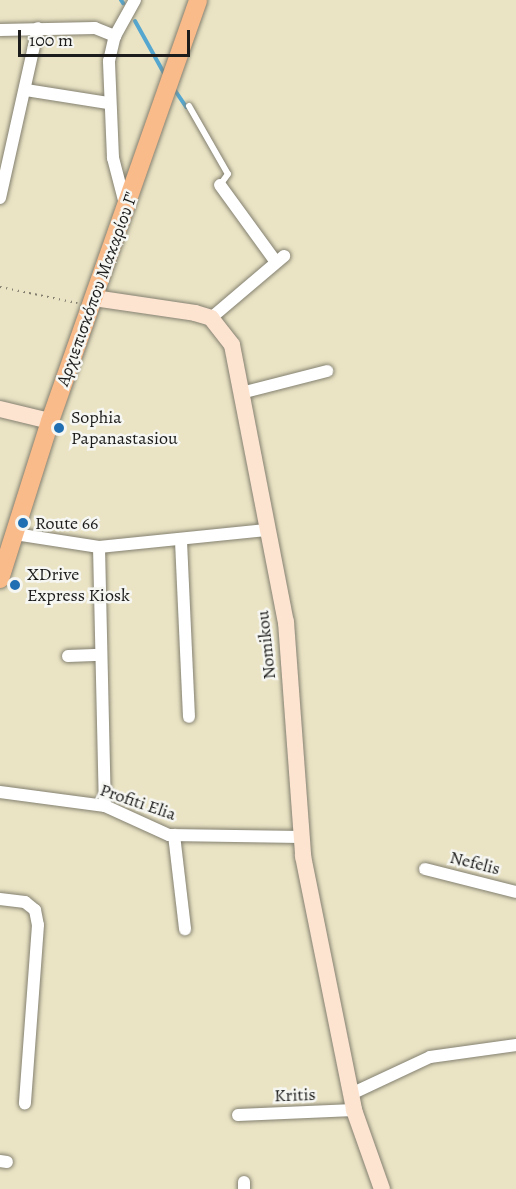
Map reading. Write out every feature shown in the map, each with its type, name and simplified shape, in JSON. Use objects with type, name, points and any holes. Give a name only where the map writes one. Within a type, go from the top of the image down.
[{"type":"main road","name":"Αρχιεπισκόπου Μακαρίου Γ'","points":[[0,579],[50,421],[198,0]]},
{"type":"street","points":[[126,207],[113,158],[108,103],[109,62],[115,36],[135,0]]},
{"type":"street","points":[[0,198],[26,90],[38,28]]},
{"type":"street","points":[[0,30],[95,28],[115,36]]},
{"type":"street","points":[[26,90],[108,103]]},
{"type":"street","points":[[93,302],[211,318],[280,259],[220,185]]},
{"type":"street","name":"Nomikou","points":[[211,318],[232,345],[266,530],[286,622],[301,837],[353,1102],[382,1189]]},
{"type":"street","points":[[241,393],[327,372]]},
{"type":"street","points":[[0,409],[50,421]]},
{"type":"street","points":[[15,534],[99,547],[181,541],[266,530]]},
{"type":"street","points":[[181,541],[189,717]]},
{"type":"street","points":[[99,547],[105,806]]},
{"type":"street","points":[[68,656],[101,655]]},
{"type":"street","name":"Profiti Elia","points":[[0,792],[105,806],[145,826],[174,835],[301,837]]},
{"type":"street","points":[[174,835],[185,929]]},
{"type":"street","name":"Nefelis","points":[[425,869],[516,892]]},
{"type":"street","points":[[0,899],[25,902],[34,910],[38,925],[25,1104]]},
{"type":"street","points":[[353,1102],[430,1057],[516,1045]]},
{"type":"street","name":"Kritis","points":[[238,1115],[353,1102]]},
{"type":"lane","points":[[189,106],[228,174],[220,185]]},
{"type":"path","points":[[0,287],[93,302]]},
{"type":"waterway","points":[[135,21],[165,75]]},
{"type":"waterway","points":[[174,89],[186,107]]},
{"type":"place","name":"Sophia Papanastasiou","points":[[59,428]]},
{"type":"place","name":"Route 66","points":[[23,523]]},
{"type":"place","name":"XDrive Express Kiosk","points":[[15,585]]}]
